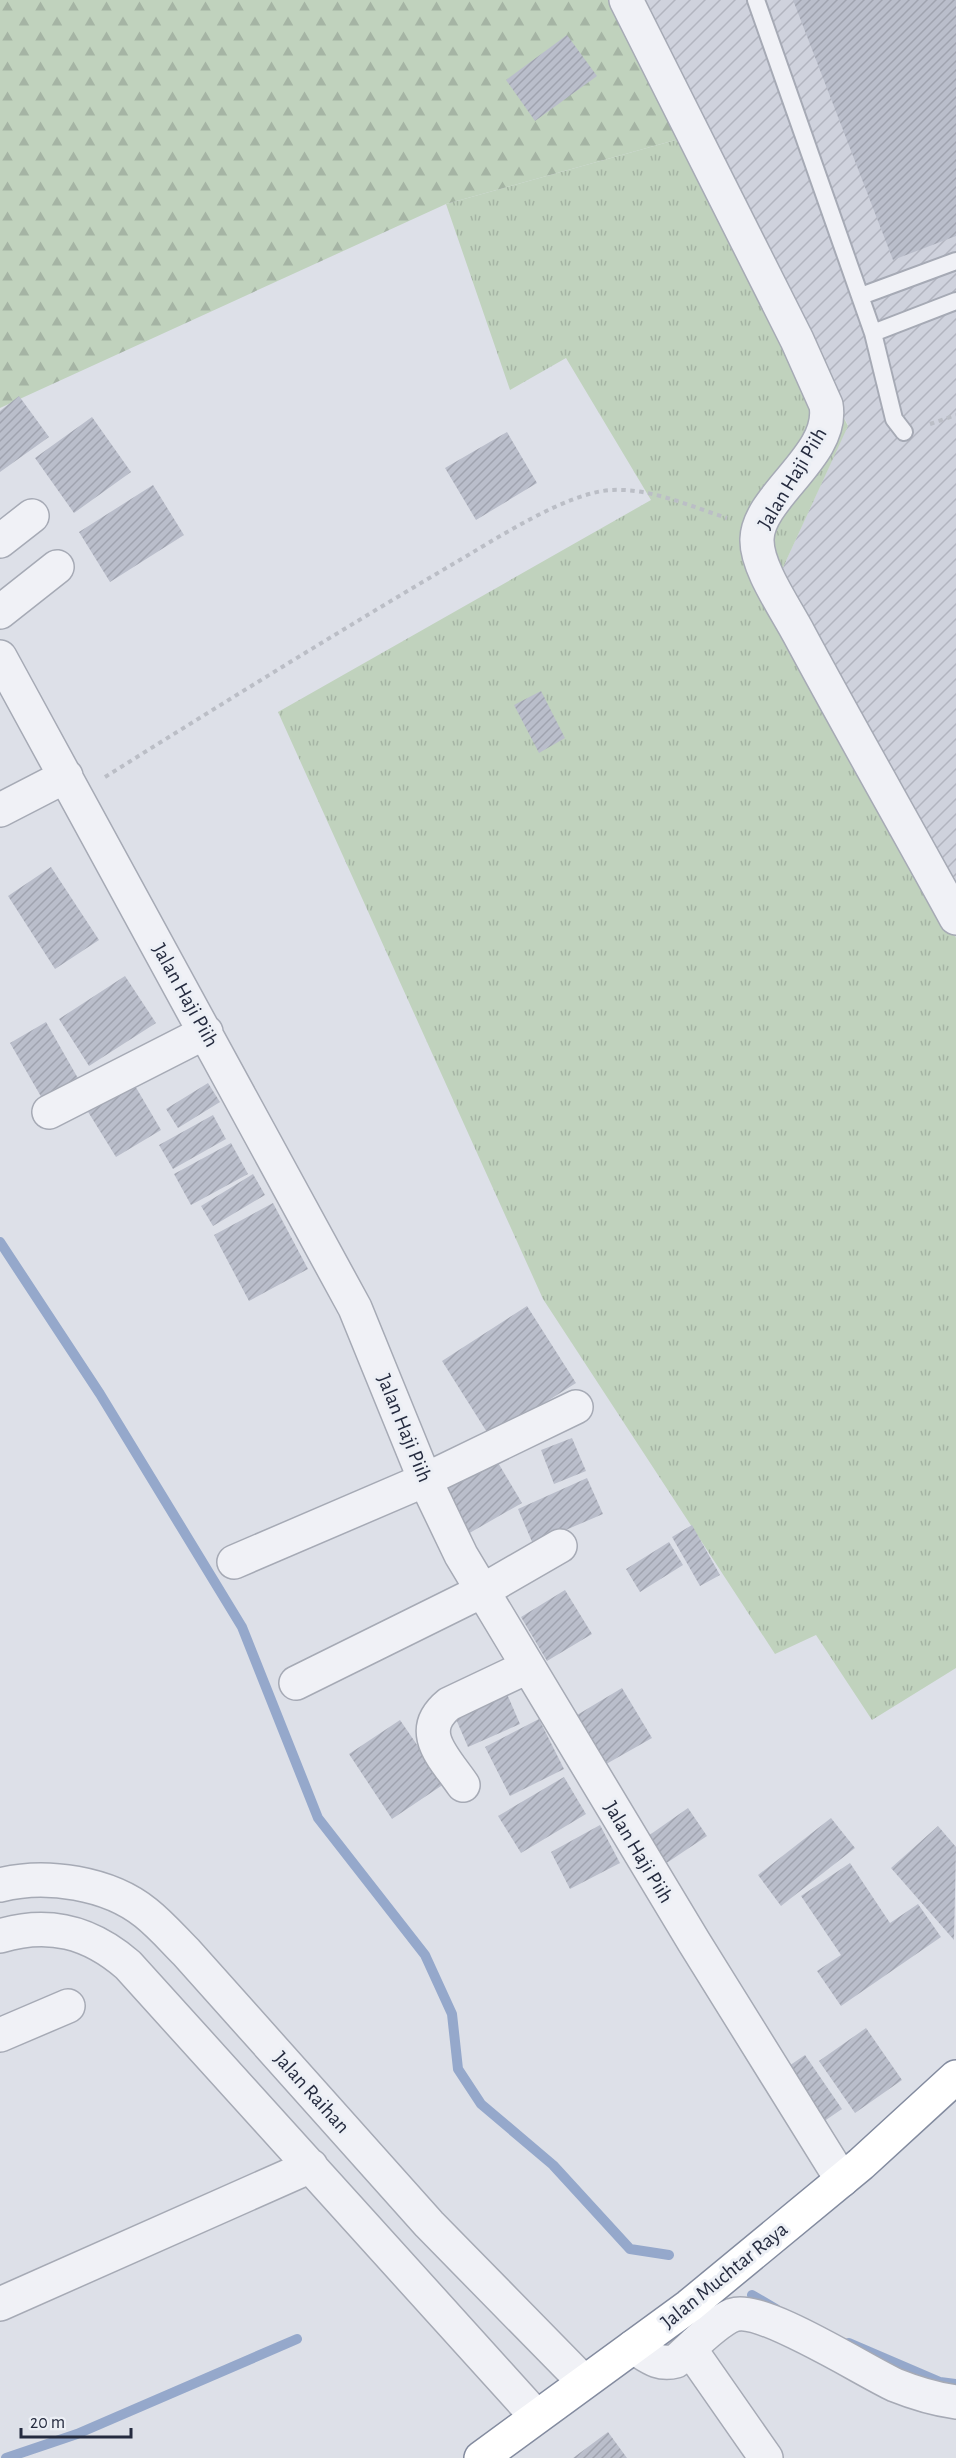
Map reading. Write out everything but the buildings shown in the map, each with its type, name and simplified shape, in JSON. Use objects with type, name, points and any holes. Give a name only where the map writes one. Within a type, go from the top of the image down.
[{"type":"highway","name":"Jalan Muchtar Raya","points":[[481,2458],[689,2306],[951,2091]]},
{"type":"street","name":"Jalan Haji Piih","points":[[626,0],[797,340],[826,405],[828,415],[823,434],[766,513],[759,528],[758,548],[768,575],[956,918]]},
{"type":"street","points":[[0,541],[32,516]]},
{"type":"street","points":[[0,612],[57,567]]},
{"type":"street","name":"Jalan Haji Piih","points":[[0,657],[355,1308],[425,1479],[482,1591],[694,1942],[842,2180]]},
{"type":"street","points":[[0,810],[71,785]]},
{"type":"street","points":[[49,1112],[206,1032]]},
{"type":"street","points":[[234,1562],[425,1479],[576,1407]]},
{"type":"street","points":[[297,1683],[482,1591],[560,1546]]},
{"type":"street","points":[[463,1785],[435,1742],[432,1722],[449,1704],[526,1666]]},
{"type":"street","name":"Jalan Raihan","points":[[0,1885],[29,1881],[81,1885],[110,1893],[130,1902],[167,1932],[429,2224],[584,2382]]},
{"type":"street","points":[[0,1936],[20,1930],[64,1929],[105,1947],[128,1965],[536,2416]]},
{"type":"street","points":[[0,2035],[68,2006]]},
{"type":"street","points":[[234,2080],[272,2048]]},
{"type":"street","points":[[0,2304],[311,2166]]},
{"type":"street","points":[[633,2347],[656,2362],[665,2364],[676,2361],[733,2316],[748,2314],[817,2344],[893,2384],[919,2394],[956,2402]]},
{"type":"street","points":[[690,2349],[766,2458]]},
{"type":"lane","points":[[756,0],[861,296],[873,333],[894,419],[904,432]]},
{"type":"lane","points":[[861,296],[956,261]]},
{"type":"lane","points":[[873,333],[956,301]]},
{"type":"path","points":[[71,785],[500,537],[566,503],[612,490],[635,492],[759,528]]},
{"type":"shaded area","points":[[628,0],[956,0],[956,938],[769,598],[848,425]]},
{"type":"green space","points":[[0,0],[628,0],[697,134],[446,204],[0,408]]},
{"type":"green space","points":[[697,134],[848,426],[769,598],[956,938],[956,1668],[872,1720],[816,1635],[775,1654],[543,1299],[278,712],[651,500],[566,358],[510,390],[446,204]]},
{"type":"waterway","points":[[0,1242],[100,1394],[242,1627],[318,1818],[425,1955],[452,2014],[458,2069],[481,2104],[553,2165],[630,2249],[669,2255]]},
{"type":"waterway","points":[[752,2295],[776,2309]]},
{"type":"waterway","points":[[6,2458],[77,2434],[297,2339]]},
{"type":"waterway","points":[[849,2343],[940,2382],[956,2384]]}]
